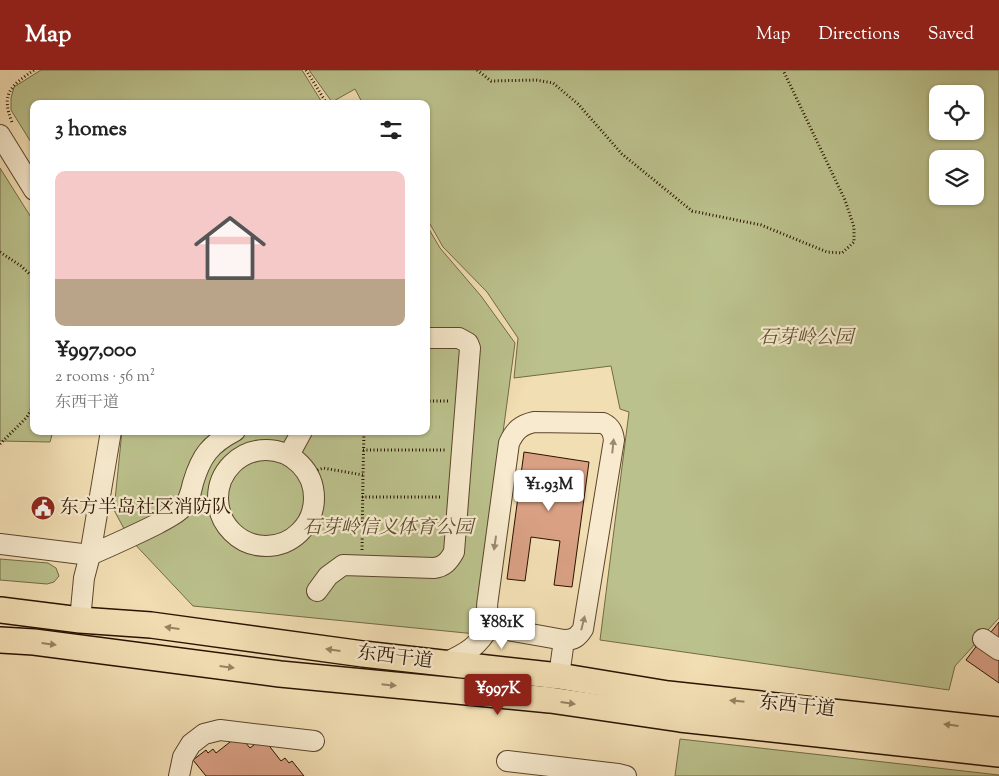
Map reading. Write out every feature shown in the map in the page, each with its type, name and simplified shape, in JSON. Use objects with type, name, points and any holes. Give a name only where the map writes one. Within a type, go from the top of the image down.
[{"type":"main road","name":"东西干道","points":[[0,610],[80,620],[151,625],[443,664],[559,676],[668,694],[999,730]]},
{"type":"main road","name":"东西干道","points":[[0,640],[34,642],[289,675],[550,700],[680,719],[999,754]]},
{"type":"street","points":[[8,131],[30,181]]},
{"type":"street","points":[[317,591],[328,576],[343,566],[441,567],[446,564],[454,552],[460,496],[470,348],[468,343],[459,338],[430,338]]},
{"type":"street","points":[[534,422],[603,423],[609,426],[613,432],[614,440],[583,629],[578,636],[571,640],[564,640],[497,628],[491,624],[487,606],[509,442],[516,430],[524,424],[534,422]]},
{"type":"street","points":[[80,620],[84,578],[90,555],[110,435]]},
{"type":"street","points":[[0,544],[90,555],[129,538],[181,510],[188,502],[194,478],[204,454],[210,446],[228,435]]},
{"type":"street","points":[[296,443],[304,468],[312,483],[314,500],[311,516],[302,530],[290,541],[274,546],[258,546],[243,541],[231,532],[222,519],[217,501],[218,488],[223,474],[233,461],[246,453],[261,449],[277,450],[296,443]]},
{"type":"street","points":[[188,502],[217,501]]},
{"type":"street","points":[[443,664],[470,650],[480,641],[491,624]]},
{"type":"street","points":[[559,676],[564,640]]},
{"type":"street","points":[[179,776],[183,757],[192,744],[204,734],[220,730],[314,741]]},
{"type":"street","points":[[508,761],[626,776]]},
{"type":"path","points":[[8,131],[6,94],[11,86],[34,70]]},
{"type":"path","points":[[306,70],[325,100]]},
{"type":"path","points":[[477,70],[491,81],[536,80],[553,83],[578,104],[622,154],[692,211],[761,225],[827,252],[842,253],[854,242],[854,227],[845,200],[783,70]]},
{"type":"path","points":[[0,104],[6,106]]},
{"type":"path","points":[[0,252],[30,274]]},
{"type":"path","points":[[0,444],[30,412]]},
{"type":"path","points":[[361,566],[364,435]]},
{"type":"path","points":[[363,450],[463,450]]},
{"type":"path","points":[[309,476],[323,468],[363,475]]},
{"type":"path","points":[[362,497],[460,496]]},
{"type":"green space","points":[[41,70],[302,70],[321,100],[30,100],[30,141],[11,110],[11,98],[14,87]]},
{"type":"green space","name":"石芽岭公园","points":[[309,70],[999,70],[999,618],[955,666],[949,690],[600,640],[629,412],[620,409],[611,366],[514,378],[518,338],[487,292],[443,247],[430,224],[430,100],[361,100],[355,89],[336,100],[331,100]]},
{"type":"green space","points":[[0,168],[30,216],[30,435],[52,435],[50,442],[0,441]]},
{"type":"green space","name":"石芽岭信义体育公园","points":[[430,231],[440,248],[481,296],[515,343],[476,634],[193,606],[129,538],[114,510],[122,435],[430,435]]},
{"type":"green space","points":[[0,559],[48,563],[56,568],[59,576],[54,582],[47,584],[0,580]]},
{"type":"green space","points":[[680,739],[999,775],[999,776],[675,776]]},
{"type":"building","points":[[524,452],[589,462],[572,587],[554,585],[560,541],[531,537],[525,581],[507,579]]},
{"type":"building","points":[[999,622],[999,646],[987,637]]},
{"type":"building","points":[[981,640],[999,653],[999,683],[966,660]]},
{"type":"building","points":[[239,735],[250,748],[263,738],[281,761],[285,758],[289,763],[292,761],[304,776],[206,776],[193,760],[206,750],[208,753],[213,749],[216,753]]},
{"type":"place","name":"东方半岛社区消防队","points":[[43,508]]}]
